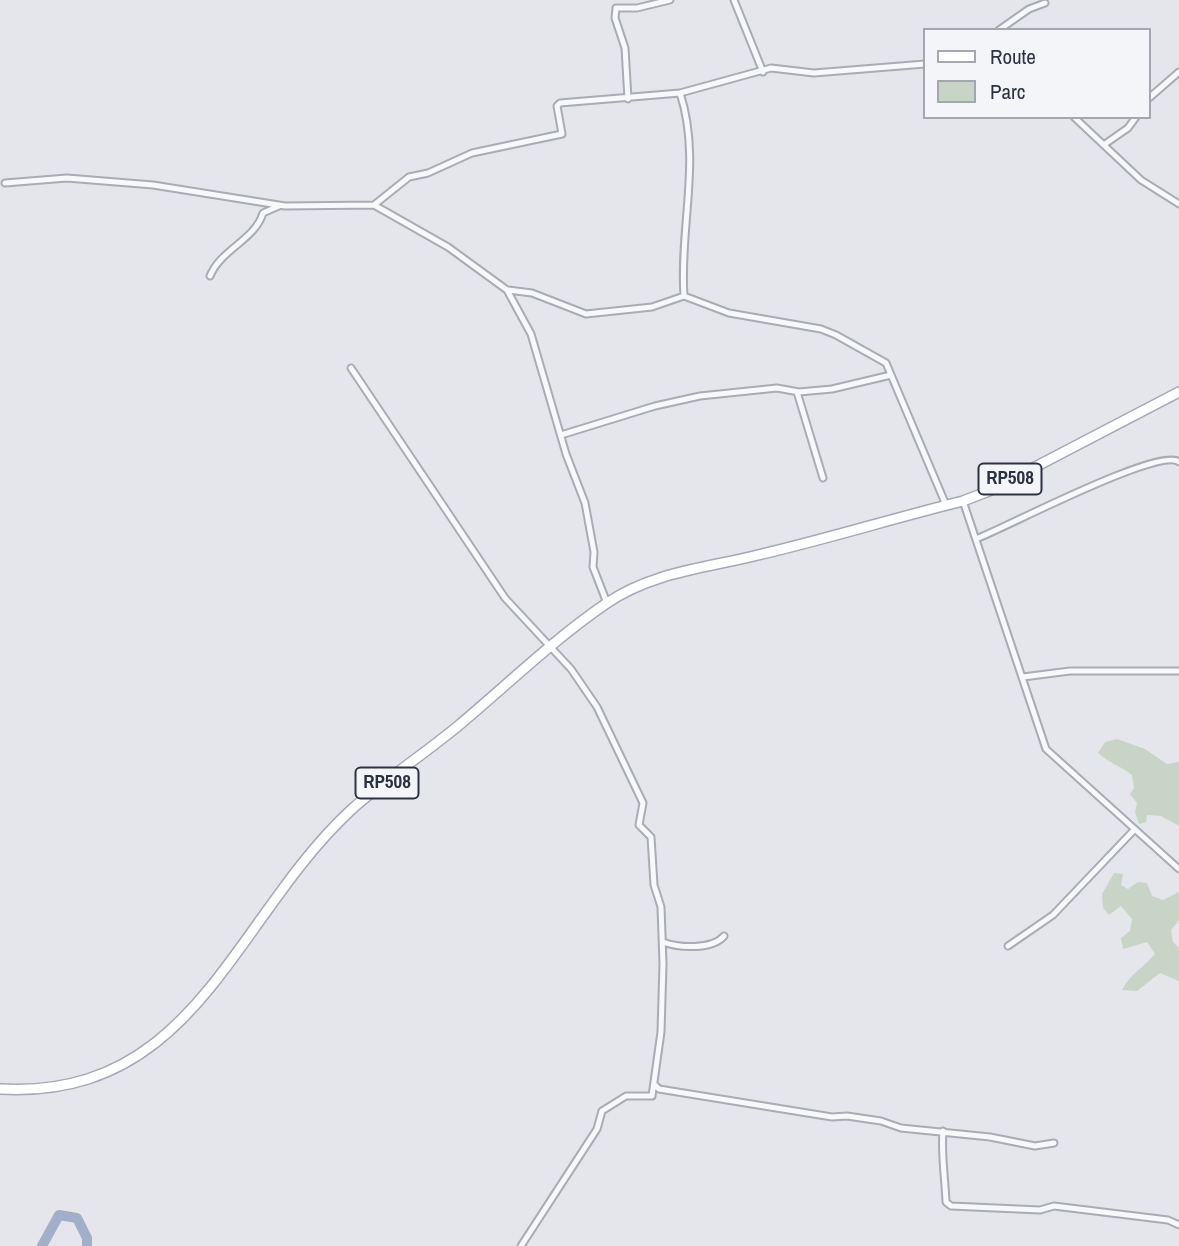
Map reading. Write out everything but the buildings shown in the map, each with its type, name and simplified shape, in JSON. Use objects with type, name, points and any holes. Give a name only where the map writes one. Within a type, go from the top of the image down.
[{"type":"main road","name":"RP508","points":[[0,1089],[30,1091],[69,1084],[106,1072],[159,1043],[211,988],[308,857],[351,810],[607,603],[660,577],[769,552],[963,501],[989,491],[1179,392]]},
{"type":"street","points":[[628,99],[625,48],[617,25],[616,8],[637,8],[670,0]]},
{"type":"street","points":[[734,0],[763,72]]},
{"type":"street","points":[[1002,28],[1029,9],[1045,4]]},
{"type":"street","points":[[374,205],[409,177],[428,173],[472,153],[562,134],[557,106],[560,103],[680,93],[771,68],[794,72],[848,71],[923,64]]},
{"type":"street","points":[[1151,96],[1179,72]]},
{"type":"street","points":[[680,93],[689,119],[691,159],[684,232],[684,296]]},
{"type":"street","points":[[1076,119],[1141,180],[1179,205]]},
{"type":"street","points":[[1105,144],[1128,128],[1135,119]]},
{"type":"street","points":[[5,183],[68,178],[151,185],[280,205],[374,205],[448,247],[507,290],[531,334],[561,435],[585,503],[594,552],[593,567],[607,603]]},
{"type":"street","points":[[210,276],[224,254],[259,225],[263,213],[280,205]]},
{"type":"street","points":[[507,290],[532,293],[586,314],[652,307],[684,296],[729,313],[824,330],[886,362],[946,505]]},
{"type":"street","points":[[351,368],[505,598],[551,648],[597,707],[643,803],[639,824],[651,837],[663,942],[660,1032],[652,1096],[626,1096],[602,1111],[597,1129],[521,1246]]},
{"type":"street","points":[[561,435],[655,406],[700,396],[777,388],[797,392],[832,389],[891,375]]},
{"type":"street","points":[[797,392],[823,478]]},
{"type":"street","points":[[976,539],[1127,471],[1167,458],[1179,462]]},
{"type":"street","points":[[963,501],[1046,749],[1179,869]]},
{"type":"street","points":[[1023,677],[1070,671],[1179,671]]},
{"type":"street","points":[[1009,946],[1053,915],[1134,830]]},
{"type":"street","points":[[663,942],[675,947],[719,943],[724,936]]},
{"type":"street","points":[[654,1084],[659,1089],[834,1118],[849,1116],[881,1121],[901,1128],[943,1131],[1035,1146],[1054,1143]]},
{"type":"street","points":[[943,1131],[941,1158],[945,1174],[946,1203],[951,1206],[1040,1210],[1054,1206],[1125,1217],[1168,1220],[1179,1224]]},
{"type":"green space","points":[[1117,739],[1145,749],[1167,764],[1179,762],[1179,826],[1161,816],[1147,815],[1146,822],[1139,824],[1135,812],[1137,803],[1130,794],[1134,788],[1132,775],[1098,753],[1105,742]]},
{"type":"green space","points":[[1114,873],[1123,874],[1121,885],[1128,889],[1138,882],[1147,883],[1152,896],[1163,900],[1179,892],[1179,920],[1171,930],[1173,942],[1179,948],[1179,981],[1160,973],[1137,991],[1122,990],[1155,954],[1147,942],[1123,949],[1121,938],[1130,931],[1132,919],[1121,906],[1109,915],[1103,908],[1102,894]]},
{"type":"waterway","points":[[42,1246],[59,1215],[77,1218],[87,1238],[87,1246]]}]
